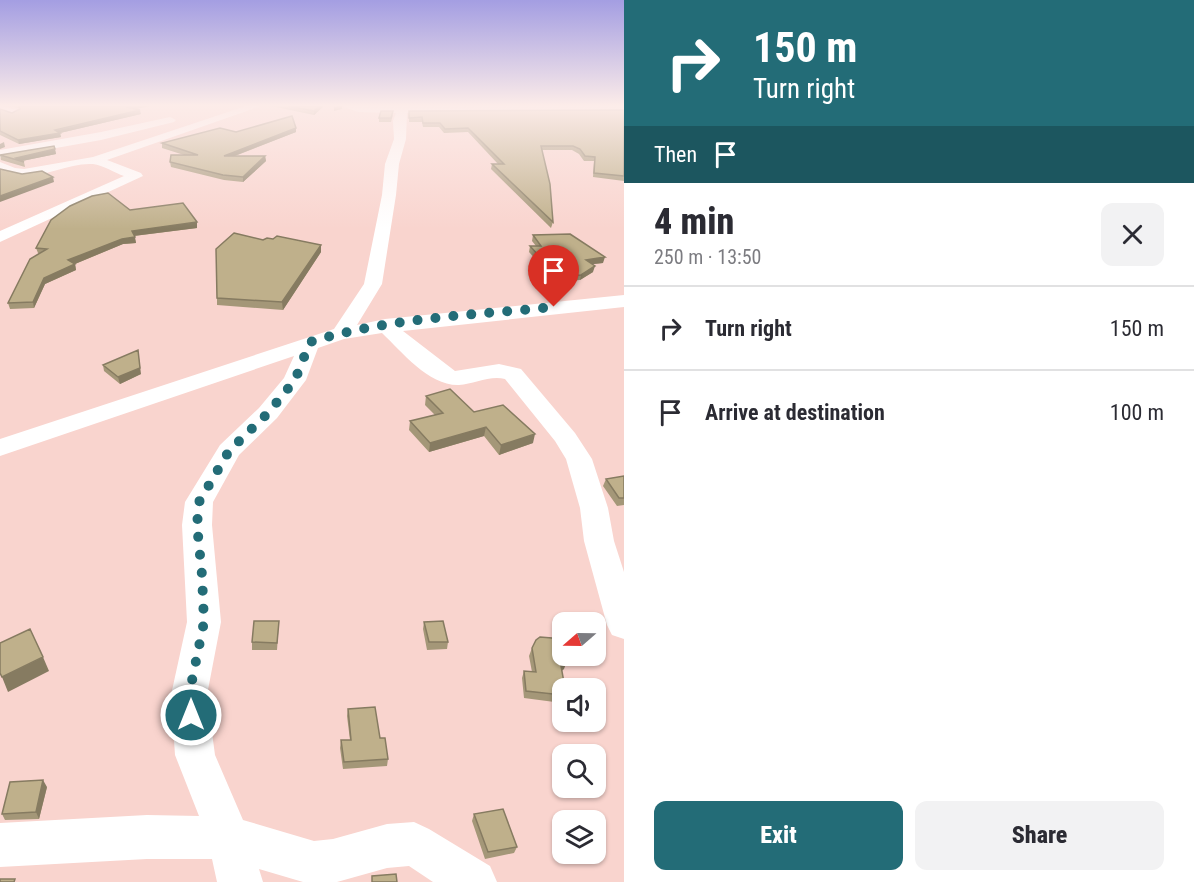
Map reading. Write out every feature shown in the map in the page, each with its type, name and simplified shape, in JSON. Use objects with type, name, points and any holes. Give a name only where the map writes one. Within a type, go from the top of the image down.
[{"type":"street","points":[[0,154],[38,147]]},
{"type":"street","points":[[0,166],[12,172],[24,172],[95,160],[133,147]]},
{"type":"street","points":[[341,333],[373,284],[388,205],[392,164],[397,147]]},
{"type":"street","points":[[0,237],[136,176],[95,160]]},
{"type":"street","points":[[0,448],[341,333],[385,325],[624,301]]},
{"type":"street","points":[[385,325],[445,376],[460,378],[503,371],[513,374],[566,438],[579,459],[594,508],[599,542],[624,625]]},
{"type":"street","points":[[240,882],[229,838],[195,755],[189,695],[204,622],[197,525],[199,502],[229,451],[268,413],[295,380],[310,342]]},
{"type":"street","points":[[0,845],[147,837],[229,838],[314,862],[333,861],[387,846],[414,844],[474,882]]},
{"type":"building","points":[[47,147],[55,149],[16,158],[24,162],[0,155]]},
{"type":"building","points":[[174,147],[247,147],[224,156],[265,156],[243,177],[223,175],[170,162],[171,155],[198,155]]},
{"type":"building","points":[[487,147],[541,147],[550,184],[553,222],[492,164],[504,164]]},
{"type":"building","points":[[576,147],[624,147],[624,176],[594,173],[595,157],[585,156]]},
{"type":"building","points":[[0,169],[22,174],[42,171],[53,177],[0,196]]},
{"type":"building","points":[[108,193],[130,210],[183,203],[197,222],[132,231],[135,237],[122,239],[68,260],[75,264],[44,278],[33,302],[8,303],[30,259],[47,249],[36,248],[51,220],[70,206],[92,196]]},
{"type":"building","points":[[234,233],[263,240],[277,236],[321,245],[282,302],[217,298],[216,249]]},
{"type":"building","points":[[570,234],[605,257],[586,260],[595,266],[581,275],[557,276],[530,246],[541,246],[533,235]]},
{"type":"building","points":[[138,350],[140,368],[118,377],[103,365]]},
{"type":"building","points":[[450,389],[474,412],[503,405],[535,434],[501,445],[486,427],[430,443],[410,421],[443,413],[426,396]]},
{"type":"building","points":[[624,476],[624,498],[619,498],[606,479]]},
{"type":"building","points":[[254,621],[279,621],[277,643],[252,642]]},
{"type":"building","points":[[443,621],[448,642],[429,642],[424,622]]},
{"type":"building","points":[[30,629],[43,657],[2,677],[0,643]]},
{"type":"building","points":[[540,637],[552,638],[552,666],[561,666],[563,678],[552,678],[552,694],[526,691],[524,671],[536,672],[532,648]]},
{"type":"building","points":[[375,707],[380,738],[385,738],[388,759],[344,762],[341,740],[351,740],[348,709]]},
{"type":"building","points":[[43,780],[36,812],[2,814],[10,782]]},
{"type":"building","points":[[503,809],[517,847],[488,852],[474,814]]},
{"type":"building","points":[[396,874],[397,882],[372,882],[372,876]]},
{"type":"building","points":[[0,879],[15,879],[14,882],[0,882]]},
{"type":"route","points":[[191,715],[189,695],[204,622],[197,525],[199,502],[229,451],[268,413],[295,380],[310,342],[341,333],[385,325],[554,307]]}]
